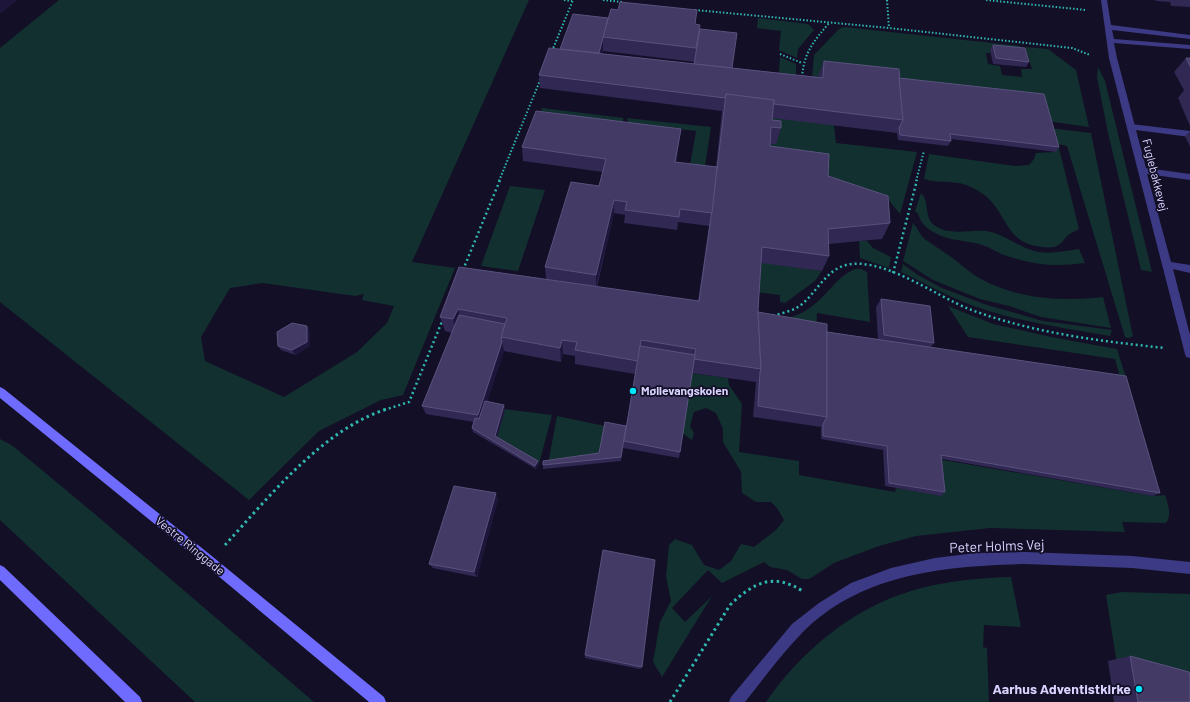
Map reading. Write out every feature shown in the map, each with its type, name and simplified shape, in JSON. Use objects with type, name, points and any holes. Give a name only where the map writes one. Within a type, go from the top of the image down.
[{"type":"main road","name":"Vestre Ringgade","points":[[0,392],[210,561],[379,702]]},
{"type":"main road","points":[[0,571],[135,702]]},
{"type":"street","name":"Fuglebakkevej","points":[[1104,0],[1113,58],[1141,170],[1190,352]]},
{"type":"street","points":[[1108,27],[1190,37]]},
{"type":"street","points":[[1110,41],[1190,47]]},
{"type":"street","points":[[1131,127],[1190,134]]},
{"type":"street","points":[[1141,170],[1190,176]]},
{"type":"street","points":[[1167,265],[1190,269]]},
{"type":"street","name":"Peter Holms Vej","points":[[736,702],[797,628],[823,607],[855,587],[891,574],[935,564],[970,560],[1025,558],[1132,562],[1190,568]]},
{"type":"path","points":[[551,52],[572,0],[564,0]]},
{"type":"path","points":[[603,0],[626,3]]},
{"type":"path","points":[[887,0],[889,28]]},
{"type":"path","points":[[986,0],[1106,12]]},
{"type":"path","points":[[688,9],[889,28],[1072,48],[1086,54],[1113,58]]},
{"type":"path","points":[[802,79],[802,63],[805,54],[829,22]]},
{"type":"path","points":[[780,54],[802,63]]},
{"type":"path","points":[[460,275],[543,73]]},
{"type":"path","points":[[893,273],[924,151]]},
{"type":"path","points":[[773,316],[799,306],[812,295],[828,275],[845,265],[858,264],[872,266],[893,273],[970,309],[1007,322],[1040,330],[1125,344],[1190,352]]},
{"type":"path","points":[[242,527],[309,457],[337,434],[368,417],[396,405],[409,402],[443,318]]},
{"type":"path","points":[[670,702],[730,604],[740,594],[760,582],[781,580],[800,588],[823,607]]},
{"type":"green space","points":[[59,0],[529,0],[412,262],[455,268],[403,395],[381,400],[319,431],[249,500],[0,302],[0,48]],"holes":[[[263,283],[355,296],[364,294],[362,300],[394,306],[387,323],[357,352],[284,397],[205,361],[201,337],[230,288]]]},
{"type":"green space","points":[[758,18],[808,24],[814,30],[798,49],[797,58],[779,50],[781,31],[757,28]]},
{"type":"green space","points":[[844,27],[1020,46],[1022,53],[990,50],[991,53],[986,53],[988,64],[1000,66],[1002,75],[1022,77],[1021,69],[1032,69],[1025,47],[1048,49],[1076,70],[1089,127],[1047,121],[893,83],[819,75],[819,91],[811,91],[814,55],[839,29]]},
{"type":"green space","points":[[780,57],[796,64],[796,89],[778,87]]},
{"type":"green space","points":[[1098,67],[1105,81],[1152,272],[1141,270],[1108,133],[1097,77]]},
{"type":"green space","points":[[542,108],[624,118],[622,122],[540,113]]},
{"type":"green space","points":[[769,117],[834,125],[836,143],[917,152],[900,214],[887,198],[765,162]]},
{"type":"green space","points":[[627,118],[711,127],[703,179],[688,177],[696,131],[628,123]]},
{"type":"green space","points":[[1049,128],[1091,133],[1133,336],[1129,338],[1125,337],[1067,146],[1058,144],[1079,229],[1068,235],[1060,244],[1054,247],[1036,246],[1026,243],[1018,238],[1006,224],[997,208],[991,201],[974,189],[954,182],[924,179],[929,154],[1015,166],[1029,165],[1034,159],[1036,153],[1055,152]]},
{"type":"green space","points":[[510,186],[545,190],[518,271],[481,266]]},
{"type":"green space","points":[[921,193],[924,197],[930,221],[947,231],[988,231],[1034,251],[1045,253],[1079,249],[1085,263],[1054,265],[1035,263],[1004,255],[982,245],[940,236],[921,221],[915,211]]},
{"type":"green space","points":[[913,223],[926,240],[977,277],[995,286],[1025,295],[1056,299],[1103,297],[1111,328],[1041,317],[1009,306],[980,299],[933,280],[903,261]]},
{"type":"green space","points":[[859,241],[867,241],[873,248],[891,257],[889,268],[860,258]]},
{"type":"green space","points":[[757,262],[822,271],[815,281],[785,303],[780,302],[780,295],[755,292]]},
{"type":"green space","points":[[903,264],[918,275],[942,288],[987,305],[1043,321],[1112,330],[1110,336],[1035,323],[979,308],[954,298],[901,272]]},
{"type":"green space","points":[[855,269],[861,269],[867,272],[870,322],[817,313],[816,334],[771,323],[792,317],[807,310],[842,277]]},
{"type":"green space","points":[[948,306],[993,324],[1056,338],[1117,349],[1132,397],[1125,395],[1115,359],[968,337]]},
{"type":"green space","points":[[691,373],[728,378],[729,385],[742,404],[739,452],[799,461],[799,475],[895,492],[896,488],[941,495],[937,459],[1153,496],[1165,495],[1169,509],[1169,517],[1166,523],[1122,522],[1125,532],[990,528],[916,536],[879,546],[834,563],[809,579],[802,579],[787,570],[770,567],[764,562],[722,583],[708,570],[672,608],[685,622],[712,596],[662,677],[653,662],[660,622],[671,601],[666,576],[669,545],[675,539],[692,545],[704,565],[719,570],[731,561],[741,544],[754,547],[776,530],[784,520],[777,508],[771,502],[756,502],[742,493],[741,472],[723,442],[723,429],[716,413],[706,408],[694,412],[690,426],[694,433],[692,440],[682,433]]},
{"type":"green space","points":[[505,409],[552,415],[539,464],[496,440]]},
{"type":"green space","points":[[557,416],[605,426],[599,456],[548,464]]},
{"type":"green space","points":[[0,439],[13,446],[96,515],[314,702],[195,702],[0,520]]},
{"type":"green space","points":[[1011,577],[1021,627],[984,625],[983,647],[987,648],[989,702],[766,702],[795,666],[812,649],[849,620],[869,608],[911,591],[948,582]]},
{"type":"green space","points":[[1122,592],[1190,594],[1190,702],[1117,664],[1106,595]]},
{"type":"building","points":[[620,2],[697,10],[695,24],[700,25],[696,48],[603,37],[611,9],[618,10]]},
{"type":"building","points":[[573,14],[608,18],[599,53],[560,49]]},
{"type":"building","points":[[700,29],[737,33],[732,68],[694,64]]},
{"type":"building","points":[[993,45],[1025,48],[1029,62],[996,58]]},
{"type":"building","points":[[549,48],[823,78],[824,61],[899,69],[903,120],[774,104],[774,100],[726,94],[725,98],[539,75]]},
{"type":"building","points":[[1186,58],[1190,58],[1190,66]]},
{"type":"building","points":[[899,78],[1044,94],[1059,147],[950,134],[951,141],[900,135],[899,128],[903,120]]},
{"type":"building","points":[[726,94],[774,100],[772,120],[781,121],[781,128],[771,127],[770,146],[829,154],[828,176],[888,196],[890,223],[828,229],[829,256],[762,247],[758,310],[761,369],[694,359],[696,349],[641,340],[638,361],[575,350],[577,342],[562,340],[560,348],[501,337],[507,318],[458,309],[453,319],[440,317],[459,267],[699,301]]},
{"type":"building","points":[[536,111],[681,129],[675,162],[717,167],[712,213],[680,209],[679,217],[625,210],[627,202],[614,200],[596,275],[545,267],[571,182],[599,186],[606,159],[522,147]]},
{"type":"building","points":[[881,299],[930,306],[934,343],[884,335]]},
{"type":"building","points":[[758,312],[827,324],[827,417],[758,406],[761,369]]},
{"type":"building","points":[[459,315],[505,324],[501,337],[502,342],[478,415],[422,406]]},
{"type":"building","points":[[292,323],[307,326],[307,342],[292,350],[278,346],[277,332]]},
{"type":"building","points":[[827,332],[1126,376],[1160,493],[941,455],[945,492],[889,483],[887,446],[823,436],[823,424],[827,417]]},
{"type":"building","points":[[640,346],[695,355],[680,452],[624,441]]},
{"type":"building","points":[[485,401],[504,405],[495,436],[538,461],[535,466],[472,428],[475,418],[479,419]]},
{"type":"building","points":[[605,422],[626,426],[621,457],[543,465],[543,461],[599,453]]},
{"type":"building","points":[[454,486],[496,493],[474,572],[429,564]]},
{"type":"building","points":[[603,550],[655,560],[642,667],[585,655]]},
{"type":"building","points":[[1130,656],[1189,672],[1190,702],[1138,702]]},
{"type":"place","name":"Møllevangskolen","points":[[633,391]]},
{"type":"place","name":"Aarhus Adventistkirke","points":[[1139,689]]}]
